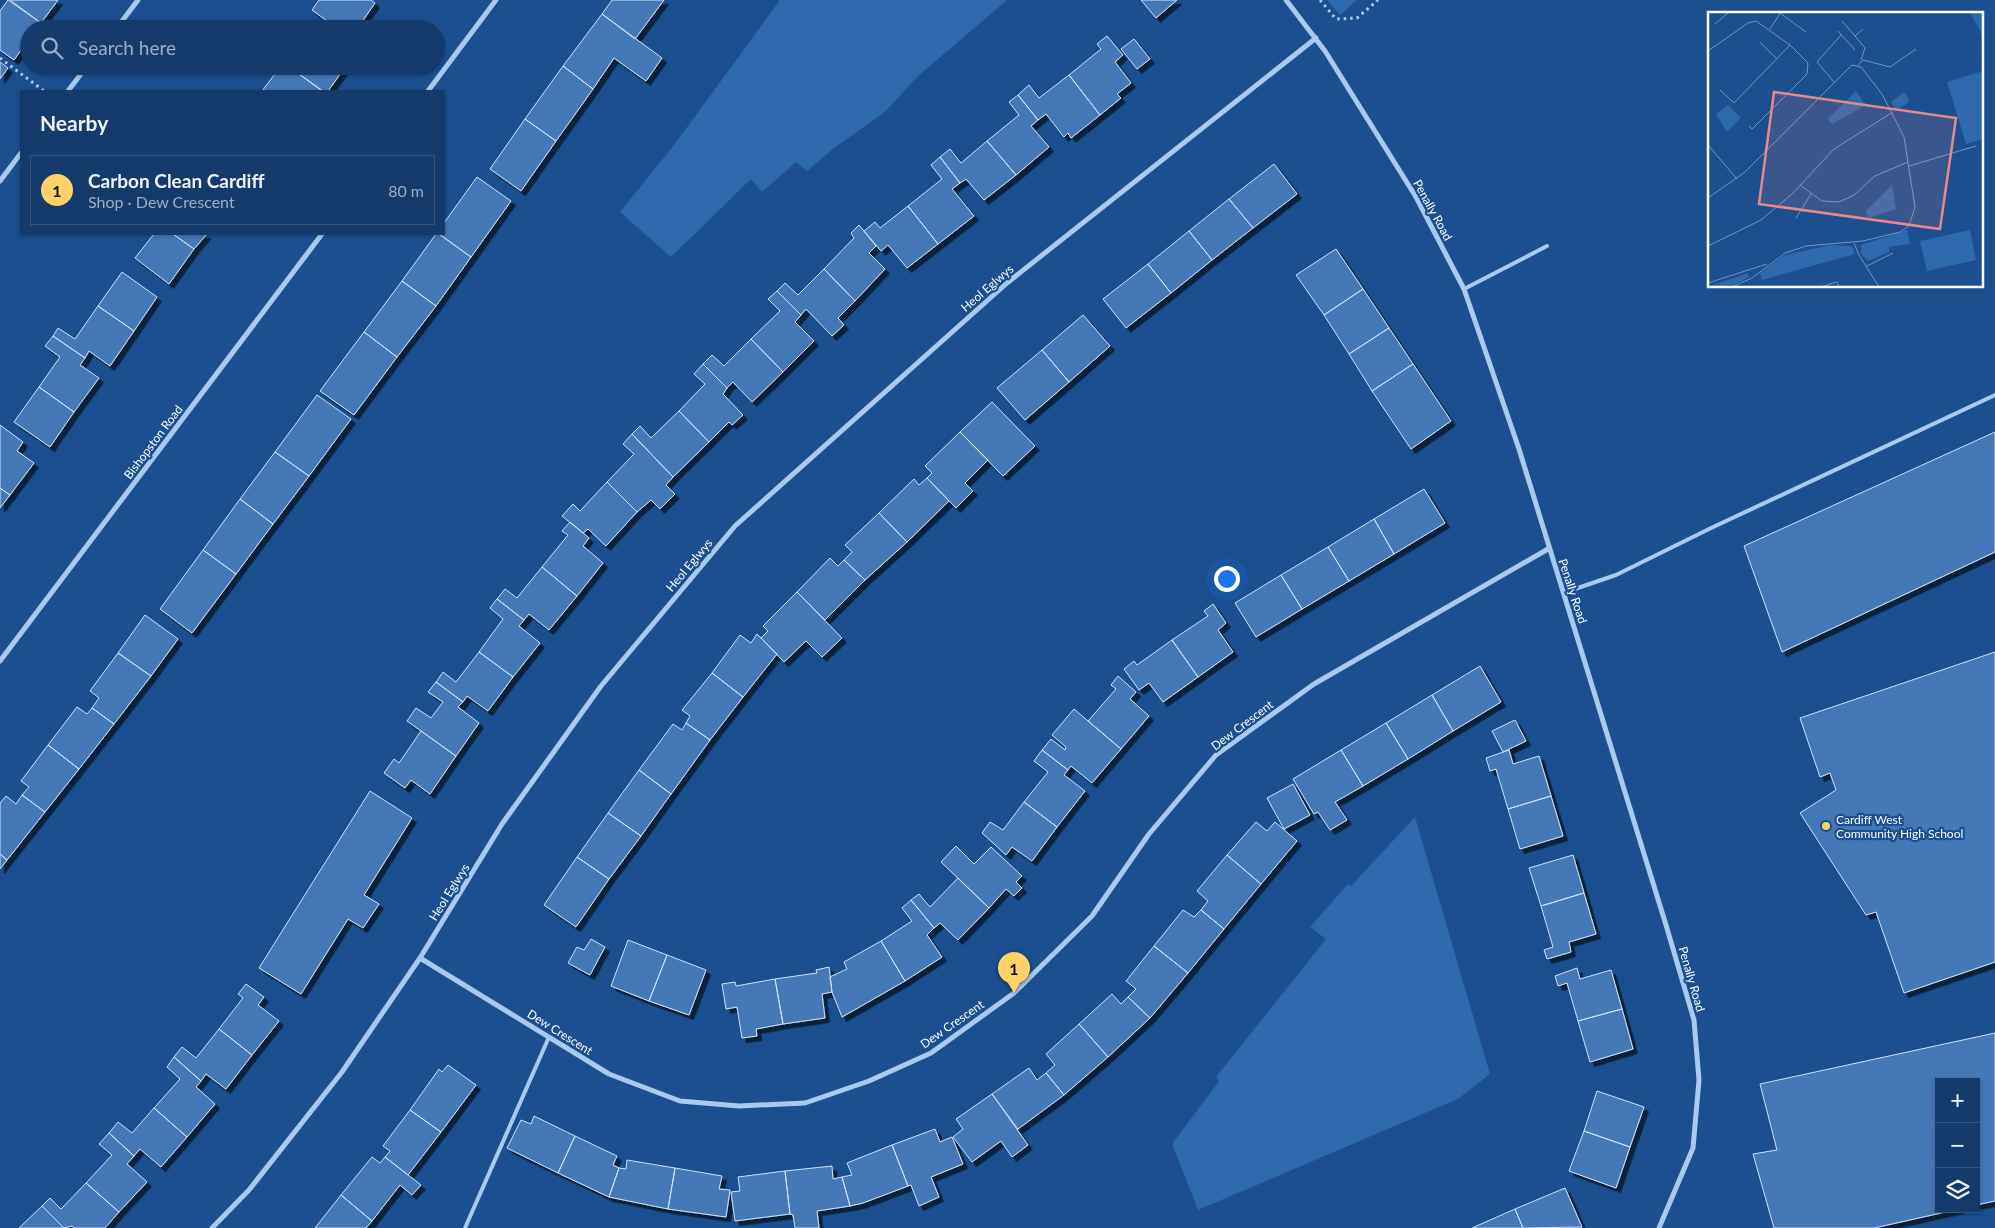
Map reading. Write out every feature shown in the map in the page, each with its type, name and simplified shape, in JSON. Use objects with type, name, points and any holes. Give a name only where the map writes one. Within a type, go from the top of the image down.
[{"type":"street","points":[[123,20],[138,0]]},
{"type":"street","points":[[445,68],[496,0]]},
{"type":"street","name":"Penally Road","points":[[1286,0],[1316,38],[1416,197],[1464,289],[1519,449],[1548,549],[1694,1020],[1700,1080],[1694,1148],[1659,1228]]},
{"type":"street","name":"Heol Eglwys","points":[[212,1228],[248,1190],[342,1072],[420,958],[502,824],[601,686],[735,526],[1007,283],[1316,38]]},
{"type":"street","points":[[69,90],[80,75]]},
{"type":"street","points":[[429,90],[440,75]]},
{"type":"street","points":[[0,181],[20,154]]},
{"type":"street","name":"Bishopston Road","points":[[0,661],[321,235]]},
{"type":"street","name":"Dew Crescent","points":[[420,958],[609,1074],[680,1101],[739,1106],[805,1103],[870,1081],[931,1053],[1014,993],[1092,916],[1149,834],[1216,755],[1314,684],[1548,549]]},
{"type":"lane","points":[[1464,289],[1547,246]]},
{"type":"lane","points":[[1563,593],[1616,575],[1709,529],[1995,395]]},
{"type":"lane","points":[[465,1228],[513,1115],[549,1037]]},
{"type":"path","points":[[1320,0],[1336,19],[1357,18],[1378,0]]},
{"type":"path","points":[[0,58],[20,73]]},
{"type":"path","points":[[23,75],[43,90]]},
{"type":"shaded area","points":[[780,0],[1007,0],[917,77],[886,111],[834,148],[807,171],[796,162],[762,192],[751,179],[671,257],[620,212],[674,145]]},
{"type":"shaded area","points":[[1327,0],[1357,0],[1340,15]]},
{"type":"shaded area","points":[[1415,817],[1490,1074],[1458,1099],[1198,1210],[1172,1144],[1219,1081],[1216,1077],[1326,939],[1310,927],[1348,884],[1351,886]]},
{"type":"building","points":[[8,0],[37,20],[20,20],[20,52],[14,60],[0,50],[0,11]]},
{"type":"building","points":[[10,0],[58,0],[43,20],[37,20]]},
{"type":"building","points":[[319,0],[371,0],[375,3],[363,20],[326,20],[312,10]]},
{"type":"building","points":[[612,0],[664,0],[635,39],[602,14]]},
{"type":"building","points":[[1141,0],[1177,0],[1156,18]]},
{"type":"building","points":[[602,14],[662,58],[646,81],[614,58],[593,89],[563,66]]},
{"type":"building","points":[[1107,36],[1123,55],[1115,62],[1131,83],[1117,94],[1121,98],[1100,115],[1069,75],[1101,49],[1097,44]]},
{"type":"building","points":[[1134,39],[1150,59],[1137,69],[1121,49]]},
{"type":"building","points":[[0,62],[8,68],[0,79]]},
{"type":"building","points":[[563,66],[593,89],[556,141],[525,119]]},
{"type":"building","points":[[274,75],[300,75],[321,90],[263,90]]},
{"type":"building","points":[[301,75],[340,75],[329,90],[322,90]]},
{"type":"building","points":[[1069,75],[1100,115],[1071,138],[1068,133],[1064,137],[1046,114],[1038,120],[1018,95],[1029,85],[1039,98]]},
{"type":"building","points":[[1018,95],[1038,120],[1031,126],[1049,147],[1016,175],[987,141],[1019,115],[1009,102]]},
{"type":"building","points":[[525,119],[556,141],[521,191],[490,169]]},
{"type":"building","points":[[987,141],[1016,175],[984,200],[966,179],[960,183],[940,157],[950,149],[961,163]]},
{"type":"building","points":[[940,157],[960,183],[952,189],[974,216],[938,244],[908,206],[942,179],[931,165]]},
{"type":"building","points":[[1274,164],[1297,194],[1253,228],[1229,199]]},
{"type":"building","points":[[477,177],[511,201],[471,257],[440,235],[445,235],[445,222]]},
{"type":"building","points":[[1229,199],[1253,228],[1212,260],[1189,231]]},
{"type":"building","points":[[908,206],[938,244],[907,268],[888,245],[881,251],[864,231],[875,222],[880,228]]},
{"type":"building","points":[[859,225],[876,246],[869,253],[885,269],[855,301],[824,269],[854,238],[851,233]]},
{"type":"building","points":[[1189,231],[1212,260],[1171,293],[1148,264]]},
{"type":"building","points":[[153,235],[174,235],[194,249],[169,284],[135,258]]},
{"type":"building","points":[[174,235],[206,235],[194,249]]},
{"type":"building","points":[[435,235],[440,235],[471,257],[436,306],[402,281]]},
{"type":"building","points":[[1336,249],[1363,289],[1324,315],[1296,275]]},
{"type":"building","points":[[1148,264],[1171,293],[1126,328],[1103,299]]},
{"type":"building","points":[[824,269],[855,301],[838,318],[844,325],[832,336],[806,309],[801,315],[777,291],[785,283],[798,295]]},
{"type":"building","points":[[122,272],[157,297],[134,331],[98,306]]},
{"type":"building","points":[[402,281],[436,306],[397,357],[364,332]]},
{"type":"building","points":[[1363,289],[1389,328],[1349,354],[1324,315]]},
{"type":"building","points":[[777,291],[801,315],[795,322],[814,341],[783,372],[751,339],[780,311],[768,299]]},
{"type":"building","points":[[98,306],[134,331],[110,366],[89,351],[85,358],[53,336],[58,328],[75,339]]},
{"type":"building","points":[[1083,315],[1110,346],[1069,382],[1042,350]]},
{"type":"building","points":[[1389,328],[1413,364],[1372,391],[1349,354]]},
{"type":"building","points":[[364,332],[397,357],[354,415],[320,391]]},
{"type":"building","points":[[53,336],[85,358],[80,365],[99,378],[74,412],[39,387],[60,357],[45,346]]},
{"type":"building","points":[[751,339],[783,372],[752,402],[733,382],[727,388],[703,364],[712,355],[724,366]]},
{"type":"building","points":[[1042,350],[1069,382],[1025,420],[997,388]]},
{"type":"building","points":[[703,364],[727,388],[723,394],[743,415],[732,425],[729,422],[709,442],[679,411],[705,384],[694,374]]},
{"type":"building","points":[[1413,364],[1451,421],[1411,449],[1372,391]]},
{"type":"building","points":[[39,387],[74,412],[50,447],[14,422]]},
{"type":"building","points":[[317,395],[351,419],[309,476],[275,452]]},
{"type":"building","points":[[992,402],[1035,446],[1003,476],[960,432]]},
{"type":"building","points":[[679,411],[709,442],[673,477],[632,434],[640,426],[651,438]]},
{"type":"building","points":[[0,425],[23,442],[17,451],[34,463],[10,495],[0,488]]},
{"type":"building","points":[[960,432],[988,460],[965,483],[973,491],[956,508],[927,478],[932,473],[925,466]]},
{"type":"building","points":[[1995,432],[1995,552],[1782,652],[1744,546]]},
{"type":"building","points":[[632,434],[673,477],[666,485],[675,494],[660,509],[651,500],[637,512],[607,482],[634,454],[623,444]]},
{"type":"building","points":[[275,452],[309,476],[273,524],[240,499]]},
{"type":"building","points":[[927,478],[949,501],[907,542],[879,513],[914,479],[919,485]]},
{"type":"building","points":[[607,482],[637,512],[606,546],[588,529],[583,533],[562,516],[573,504],[580,511]]},
{"type":"building","points":[[0,488],[10,495],[0,508]]},
{"type":"building","points":[[1424,489],[1445,523],[1394,554],[1374,519]]},
{"type":"building","points":[[240,499],[273,524],[236,574],[203,550]]},
{"type":"building","points":[[879,513],[907,542],[865,580],[844,560],[852,552],[845,545]]},
{"type":"building","points":[[1374,519],[1394,554],[1349,581],[1328,547]]},
{"type":"building","points":[[570,522],[589,538],[583,546],[603,563],[577,596],[542,567],[568,535],[562,531]]},
{"type":"building","points":[[1328,547],[1349,581],[1302,609],[1281,575]]},
{"type":"building","points":[[203,550],[236,574],[192,633],[160,609]]},
{"type":"building","points":[[830,558],[838,566],[844,560],[865,580],[825,620],[797,592]]},
{"type":"building","points":[[542,567],[577,596],[549,630],[529,614],[524,620],[497,599],[505,589],[517,598]]},
{"type":"building","points":[[1281,575],[1302,609],[1256,637],[1235,603]]},
{"type":"building","points":[[797,592],[842,638],[822,657],[806,641],[784,662],[761,638],[768,631],[763,626]]},
{"type":"building","points":[[497,599],[524,620],[519,626],[540,643],[513,677],[479,652],[503,619],[490,608]]},
{"type":"building","points":[[1213,604],[1226,623],[1218,630],[1233,652],[1198,677],[1172,640],[1208,616],[1204,611]]},
{"type":"building","points":[[145,615],[178,639],[151,676],[118,653]]},
{"type":"building","points":[[757,634],[777,654],[743,697],[712,673],[740,635],[751,643]]},
{"type":"building","points":[[1172,640],[1198,677],[1163,702],[1149,683],[1139,690],[1124,669],[1134,661],[1137,665]]},
{"type":"building","points":[[479,652],[513,677],[488,711],[467,696],[463,702],[436,682],[443,672],[456,682]]},
{"type":"building","points":[[1995,652],[1995,962],[1904,993],[1876,912],[1866,915],[1800,813],[1836,790],[1830,773],[1820,777],[1800,718]]},
{"type":"building","points":[[118,653],[151,676],[114,724],[92,708],[99,698],[90,691]]},
{"type":"building","points":[[1480,666],[1501,702],[1453,731],[1432,695]]},
{"type":"building","points":[[712,673],[743,697],[710,740],[686,723],[690,716],[682,710]]},
{"type":"building","points":[[1118,676],[1136,692],[1130,699],[1149,716],[1121,749],[1088,721],[1116,689],[1111,685]]},
{"type":"building","points":[[436,682],[463,702],[458,707],[479,723],[456,756],[407,721],[416,708],[431,718],[443,702],[428,692]]},
{"type":"building","points":[[1432,695],[1453,731],[1408,759],[1386,723]]},
{"type":"building","points":[[77,707],[87,714],[92,708],[114,724],[79,769],[48,745]]},
{"type":"building","points":[[1074,709],[1121,749],[1092,783],[1071,766],[1068,770],[1042,750],[1051,739],[1065,750],[1066,747],[1052,735]]},
{"type":"building","points":[[1515,720],[1526,741],[1503,752],[1492,731]]},
{"type":"building","points":[[686,723],[710,740],[671,794],[639,770],[673,724],[682,730]]},
{"type":"building","points":[[1386,723],[1408,759],[1363,786],[1341,750]]},
{"type":"building","points":[[421,731],[456,756],[430,794],[411,780],[405,788],[384,773],[394,759],[399,763]]},
{"type":"building","points":[[48,745],[79,769],[45,812],[22,795],[29,787],[21,781]]},
{"type":"building","points":[[1042,750],[1068,770],[1064,775],[1085,791],[1057,827],[1024,802],[1048,772],[1034,761]]},
{"type":"building","points":[[1341,750],[1363,786],[1335,802],[1347,820],[1330,830],[1318,812],[1314,814],[1293,779]]},
{"type":"building","points":[[1509,750],[1513,764],[1539,756],[1551,796],[1508,809],[1496,769],[1490,771],[1486,758]]},
{"type":"building","points":[[639,770],[671,794],[641,836],[608,813]]},
{"type":"building","points":[[1293,784],[1310,815],[1284,829],[1267,798]]},
{"type":"building","points":[[370,791],[412,818],[364,895],[379,904],[363,928],[348,919],[301,994],[259,968]]},
{"type":"building","points":[[22,795],[45,812],[7,860],[0,854],[0,803],[6,796],[16,804]]},
{"type":"building","points":[[1551,796],[1563,836],[1520,849],[1508,809]]},
{"type":"building","points":[[1024,802],[1057,827],[1032,861],[1012,847],[1006,855],[982,833],[990,822],[1003,830]]},
{"type":"building","points":[[608,813],[641,836],[609,879],[577,857]]},
{"type":"building","points":[[1256,822],[1267,831],[1275,822],[1297,841],[1261,884],[1227,855]]},
{"type":"building","points":[[956,846],[974,864],[991,847],[1022,876],[1016,882],[1022,888],[1014,896],[1006,889],[989,908],[941,862]]},
{"type":"building","points":[[0,854],[7,860],[0,869]]},
{"type":"building","points":[[1227,855],[1261,884],[1224,929],[1201,910],[1208,901],[1197,891]]},
{"type":"building","points":[[1573,855],[1584,893],[1541,906],[1529,868]]},
{"type":"building","points":[[577,857],[609,879],[576,927],[544,905]]},
{"type":"building","points":[[958,878],[989,908],[958,940],[940,923],[934,928],[911,900],[919,894],[930,907]]},
{"type":"building","points":[[1584,893],[1596,934],[1569,942],[1571,952],[1547,959],[1544,950],[1553,947],[1541,906]]},
{"type":"building","points":[[911,900],[934,928],[927,935],[942,957],[905,981],[881,941],[912,921],[902,908]]},
{"type":"building","points":[[1183,910],[1194,917],[1201,910],[1224,929],[1188,973],[1154,946]]},
{"type":"building","points":[[591,939],[605,947],[590,975],[568,963],[577,947],[584,950]]},
{"type":"building","points":[[628,940],[667,955],[649,1001],[611,986]]},
{"type":"building","points":[[881,941],[905,981],[842,1017],[832,992],[830,977],[847,969],[844,962]]},
{"type":"building","points":[[1154,946],[1188,973],[1150,1018],[1128,997],[1136,989],[1126,981]]},
{"type":"building","points":[[667,955],[706,970],[689,1015],[649,1001]]},
{"type":"building","points":[[829,967],[832,992],[822,994],[825,1018],[783,1024],[775,979],[817,973],[816,970]]},
{"type":"building","points":[[1577,968],[1580,979],[1611,970],[1622,1009],[1578,1021],[1567,983],[1558,986],[1555,976]]},
{"type":"building","points":[[775,979],[783,1024],[756,1029],[757,1036],[742,1038],[737,1007],[726,1009],[722,984],[735,982],[736,986]]},
{"type":"building","points":[[246,984],[264,997],[258,1005],[279,1021],[252,1055],[219,1029],[243,998],[238,994]]},
{"type":"building","points":[[1112,994],[1121,1004],[1128,997],[1150,1018],[1108,1057],[1079,1024]]},
{"type":"building","points":[[1622,1009],[1633,1049],[1590,1062],[1578,1021]]},
{"type":"building","points":[[1079,1024],[1108,1057],[1064,1095],[1046,1073],[1055,1065],[1046,1054]]},
{"type":"building","points":[[219,1029],[252,1055],[226,1089],[206,1074],[201,1081],[174,1057],[182,1047],[196,1058]]},
{"type":"building","points":[[1995,1033],[1995,1201],[1980,1204],[1980,1078],[1935,1078],[1935,1213],[1941,1213],[1874,1228],[1774,1228],[1753,1154],[1777,1150],[1760,1084]]},
{"type":"building","points":[[174,1057],[201,1081],[196,1087],[215,1104],[187,1137],[154,1108],[180,1079],[167,1067]]},
{"type":"building","points":[[448,1065],[476,1085],[441,1132],[410,1110],[439,1069],[442,1072]]},
{"type":"building","points":[[1029,1068],[1037,1080],[1046,1073],[1064,1095],[1018,1129],[992,1094]]},
{"type":"building","points":[[1597,1091],[1644,1107],[1630,1147],[1584,1131]]},
{"type":"building","points":[[992,1094],[1028,1145],[1012,1157],[1001,1141],[972,1162],[953,1137],[963,1129],[956,1119]]},
{"type":"building","points":[[154,1108],[187,1137],[161,1167],[140,1149],[134,1156],[109,1133],[118,1122],[132,1133]]},
{"type":"building","points":[[410,1110],[441,1132],[408,1175],[385,1157],[390,1151],[383,1146]]},
{"type":"building","points":[[534,1116],[575,1136],[558,1173],[507,1148],[521,1120],[531,1124]]},
{"type":"building","points":[[935,1129],[940,1142],[952,1137],[963,1164],[931,1177],[939,1197],[919,1206],[911,1185],[908,1186],[892,1145]]},
{"type":"building","points":[[1584,1131],[1630,1147],[1616,1188],[1569,1171]]},
{"type":"building","points":[[109,1133],[134,1156],[127,1164],[147,1182],[119,1212],[86,1183],[112,1155],[99,1144]]},
{"type":"building","points":[[575,1136],[617,1156],[613,1165],[619,1168],[609,1197],[558,1173]]},
{"type":"building","points":[[892,1145],[908,1186],[850,1206],[842,1177],[852,1175],[847,1163]]},
{"type":"building","points":[[372,1157],[380,1163],[385,1157],[421,1185],[412,1195],[400,1185],[372,1221],[341,1195]]},
{"type":"building","points":[[627,1160],[675,1168],[668,1209],[609,1197],[619,1168],[626,1169]]},
{"type":"building","points":[[832,1166],[833,1179],[842,1177],[850,1206],[817,1211],[819,1228],[795,1228],[793,1215],[790,1214],[785,1171]]},
{"type":"building","points":[[675,1168],[722,1176],[719,1189],[730,1190],[726,1217],[668,1209]]},
{"type":"building","points":[[785,1171],[790,1214],[735,1221],[731,1192],[740,1191],[738,1177]]},
{"type":"building","points":[[86,1183],[119,1212],[105,1228],[74,1228],[72,1226],[64,1228],[42,1206],[50,1198],[61,1209]]},
{"type":"building","points":[[1565,1188],[1582,1227],[1523,1228],[1515,1209]]},
{"type":"building","points":[[341,1195],[372,1221],[366,1228],[315,1228]]},
{"type":"building","points":[[42,1206],[64,1228],[19,1228]]},
{"type":"building","points":[[1515,1209],[1523,1228],[1472,1228]]},
{"type":"place","name":"Cardiff West Community High School","points":[[1826,826]]},
{"type":"place","name":"Carbon Clean Cardiff","points":[[1014,993]]}]
